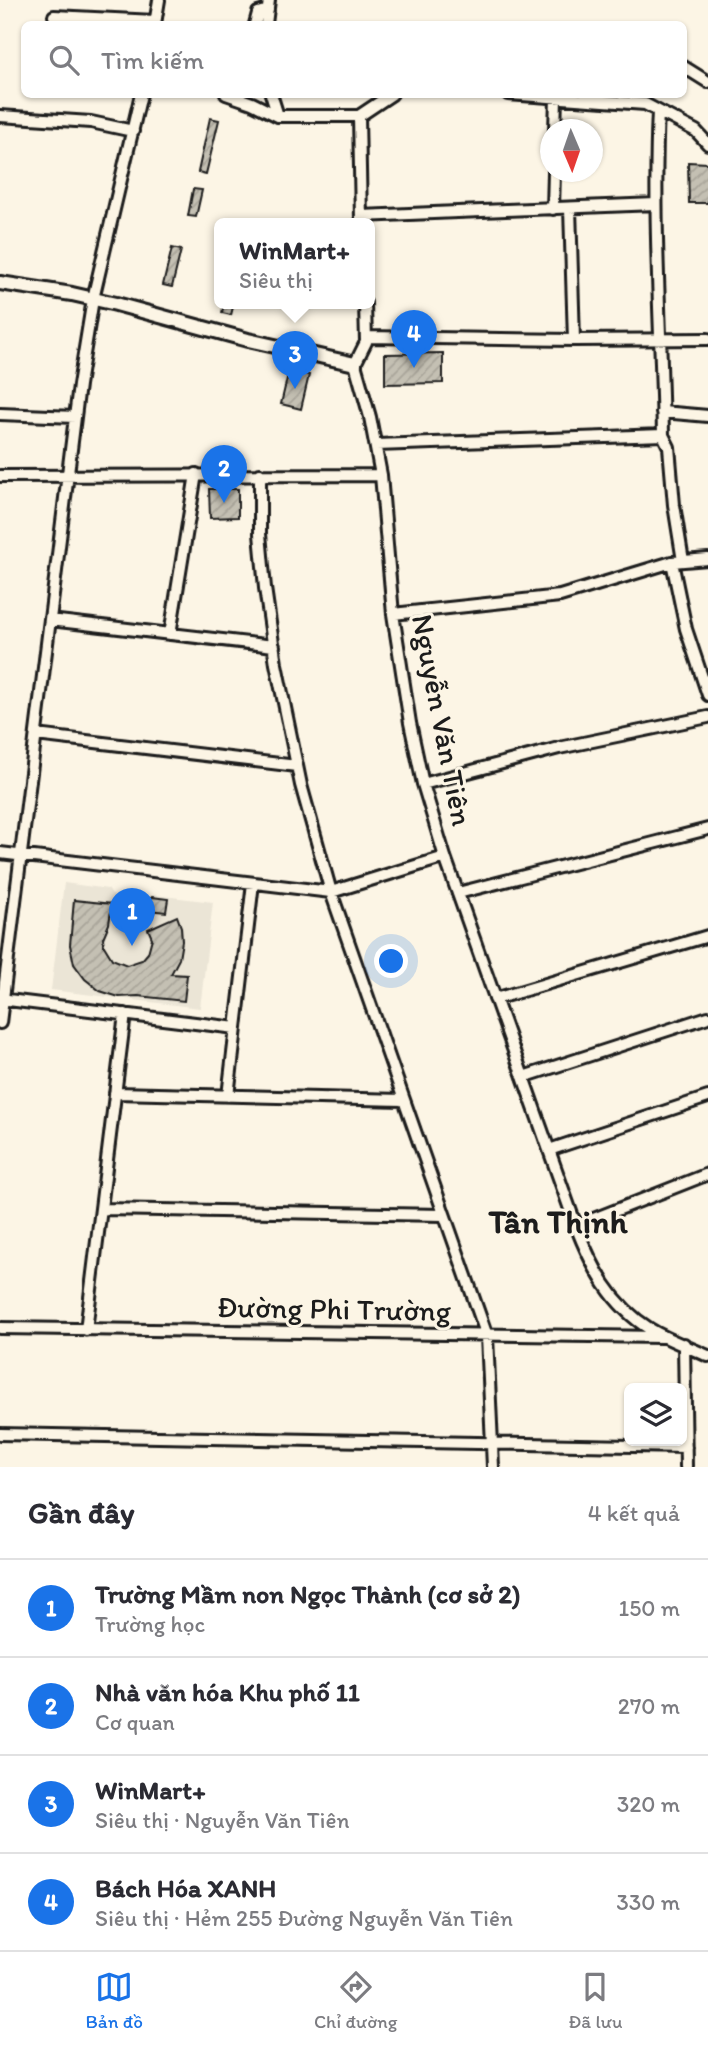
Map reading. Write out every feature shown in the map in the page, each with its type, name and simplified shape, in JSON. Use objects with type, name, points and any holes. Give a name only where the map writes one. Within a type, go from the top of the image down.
[{"type":"street","points":[[155,21],[159,0]]},
{"type":"street","points":[[256,21],[258,13],[268,5]]},
{"type":"street","points":[[54,16],[126,21]]},
{"type":"street","points":[[687,70],[708,82]]},
{"type":"street","points":[[0,1023],[75,416],[93,299],[140,98]]},
{"type":"street","points":[[238,98],[278,116],[359,116],[386,98]]},
{"type":"street","points":[[272,98],[278,116]]},
{"type":"street","points":[[555,119],[556,98],[645,104],[696,131],[708,144]]},
{"type":"street","points":[[658,111],[656,204],[663,435],[669,447],[686,629],[708,695]]},
{"type":"street","points":[[359,116],[361,218]]},
{"type":"street","points":[[0,117],[91,122],[133,131]]},
{"type":"street","points":[[553,209],[554,182]]},
{"type":"street","points":[[375,218],[656,204]]},
{"type":"street","points":[[570,208],[574,340]]},
{"type":"street","points":[[0,283],[93,299],[248,340],[355,364],[365,346],[365,309]]},
{"type":"street","points":[[366,337],[708,339]]},
{"type":"street","name":"Nguyễn Văn Tiên","points":[[355,364],[382,475],[393,614],[410,723],[423,784],[495,999],[576,1226],[592,1263],[617,1302],[638,1321],[708,1356]]},
{"type":"street","points":[[662,412],[708,416]]},
{"type":"street","points":[[0,414],[75,416]]},
{"type":"street","points":[[376,444],[663,435]]},
{"type":"street","points":[[170,634],[196,474]]},
{"type":"street","points":[[260,474],[261,551],[274,646],[297,765],[331,892],[487,1336],[494,1467]]},
{"type":"street","points":[[0,476],[382,475]]},
{"type":"street","points":[[393,614],[560,596],[678,562],[708,559]]},
{"type":"street","points":[[50,620],[274,646]]},
{"type":"street","points":[[423,784],[559,748],[708,717]]},
{"type":"street","points":[[36,734],[297,765]]},
{"type":"street","points":[[458,893],[708,829]]},
{"type":"street","points":[[0,853],[331,892],[445,856]]},
{"type":"street","points":[[229,1096],[253,883]]},
{"type":"street","points":[[495,999],[708,936]]},
{"type":"street","points":[[1,999],[236,1028]]},
{"type":"street","points":[[86,1330],[125,1014]]},
{"type":"street","points":[[523,1077],[708,1017]]},
{"type":"street","points":[[115,1093],[403,1100]]},
{"type":"street","points":[[549,1150],[708,1097]]},
{"type":"street","points":[[576,1226],[708,1174]]},
{"type":"street","points":[[101,1209],[443,1215]]},
{"type":"street","name":"Đường Phi Trường","points":[[0,1328],[667,1337]]},
{"type":"street","points":[[684,1344],[686,1467]]},
{"type":"street","points":[[0,1433],[686,1447]]},
{"type":"shaded area","points":[[64,883],[108,889],[112,895],[149,900],[155,895],[213,902],[200,1008],[51,990]]},
{"type":"building","points":[[210,118],[219,120],[206,174],[198,172]]},
{"type":"building","points":[[688,162],[708,163],[708,203],[689,203]]},
{"type":"building","points":[[193,189],[202,190],[196,217],[188,216]]},
{"type":"building","points":[[172,248],[181,250],[172,287],[163,285]]},
{"type":"building","points":[[223,309],[232,309],[231,315],[222,313]]},
{"type":"building","points":[[443,353],[443,383],[385,384],[385,354]]},
{"type":"building","points":[[289,370],[309,375],[301,409],[281,404]]},
{"type":"building","points":[[209,489],[238,489],[238,517],[210,518]]},
{"type":"building","points":[[152,897],[168,899],[166,912],[148,910]]},
{"type":"building","points":[[74,900],[112,904],[109,924],[103,938],[104,946],[112,959],[127,965],[142,960],[148,953],[152,938],[148,929],[177,916],[182,941],[179,959],[171,974],[187,975],[184,1001],[138,996],[119,997],[100,991],[85,979],[74,964],[70,945]]},
{"type":"place","name":"Bách Hóa XANH","points":[[414,368]]},
{"type":"place","name":"WinMart+","points":[[295,389]]},
{"type":"place","name":"Nhà văn hóa Khu phố 11","points":[[224,503]]},
{"type":"place","name":"Trường Mầm non Ngọc Thành (cơ sở 2)","points":[[132,946]]},
{"type":"district","name":"Tân Thịnh","points":[[558,1221]]}]
